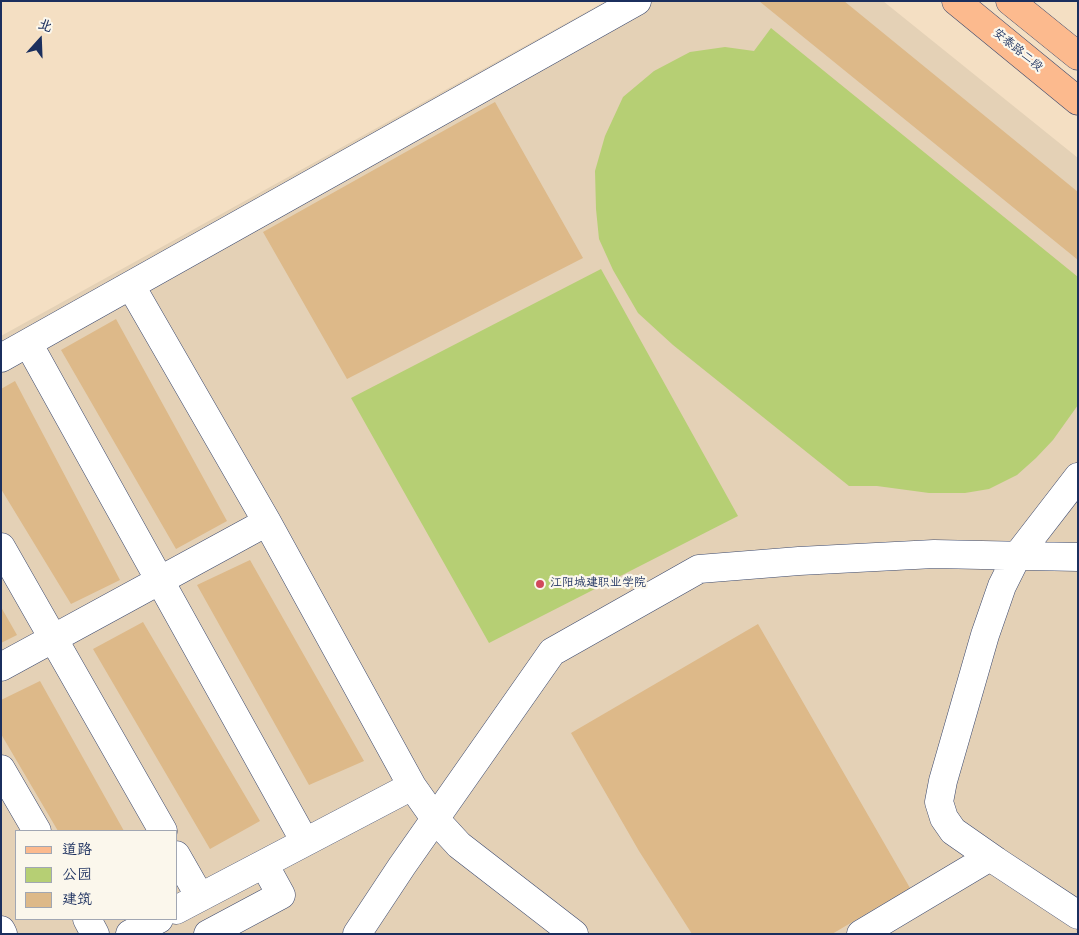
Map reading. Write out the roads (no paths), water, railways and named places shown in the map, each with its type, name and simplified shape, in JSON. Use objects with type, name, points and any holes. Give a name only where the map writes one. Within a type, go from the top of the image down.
[{"type":"main road","name":"安泰路二段","points":[[956,1],[1078,101]]},
{"type":"main road","points":[[1010,1],[1078,56]]},
{"type":"street","points":[[1,358],[637,1]]},
{"type":"street","points":[[131,286],[267,522],[412,786],[436,820],[459,845],[574,934]]},
{"type":"street","points":[[28,343],[305,842]]},
{"type":"street","points":[[1078,477],[1017,556],[1002,586],[985,635],[943,781],[939,802],[944,818],[954,831],[1078,915]]},
{"type":"street","points":[[1,667],[267,522]]},
{"type":"street","points":[[1,547],[161,830]]},
{"type":"street","points":[[357,934],[552,652],[700,569],[924,554],[1017,556],[1072,550]]},
{"type":"street","points":[[1,769],[36,830]]},
{"type":"street","points":[[178,909],[412,786]]},
{"type":"street","points":[[861,934],[990,857]]},
{"type":"street","points":[[178,859],[200,897]]},
{"type":"street","points":[[208,934],[281,895],[264,864]]},
{"type":"street","points":[[88,920],[95,934]]},
{"type":"street","points":[[130,934],[157,920]]},
{"type":"street","points":[[1,930],[3,934]]},
{"type":"place","name":"江阳城建职业学院","points":[[540,584]]}]
